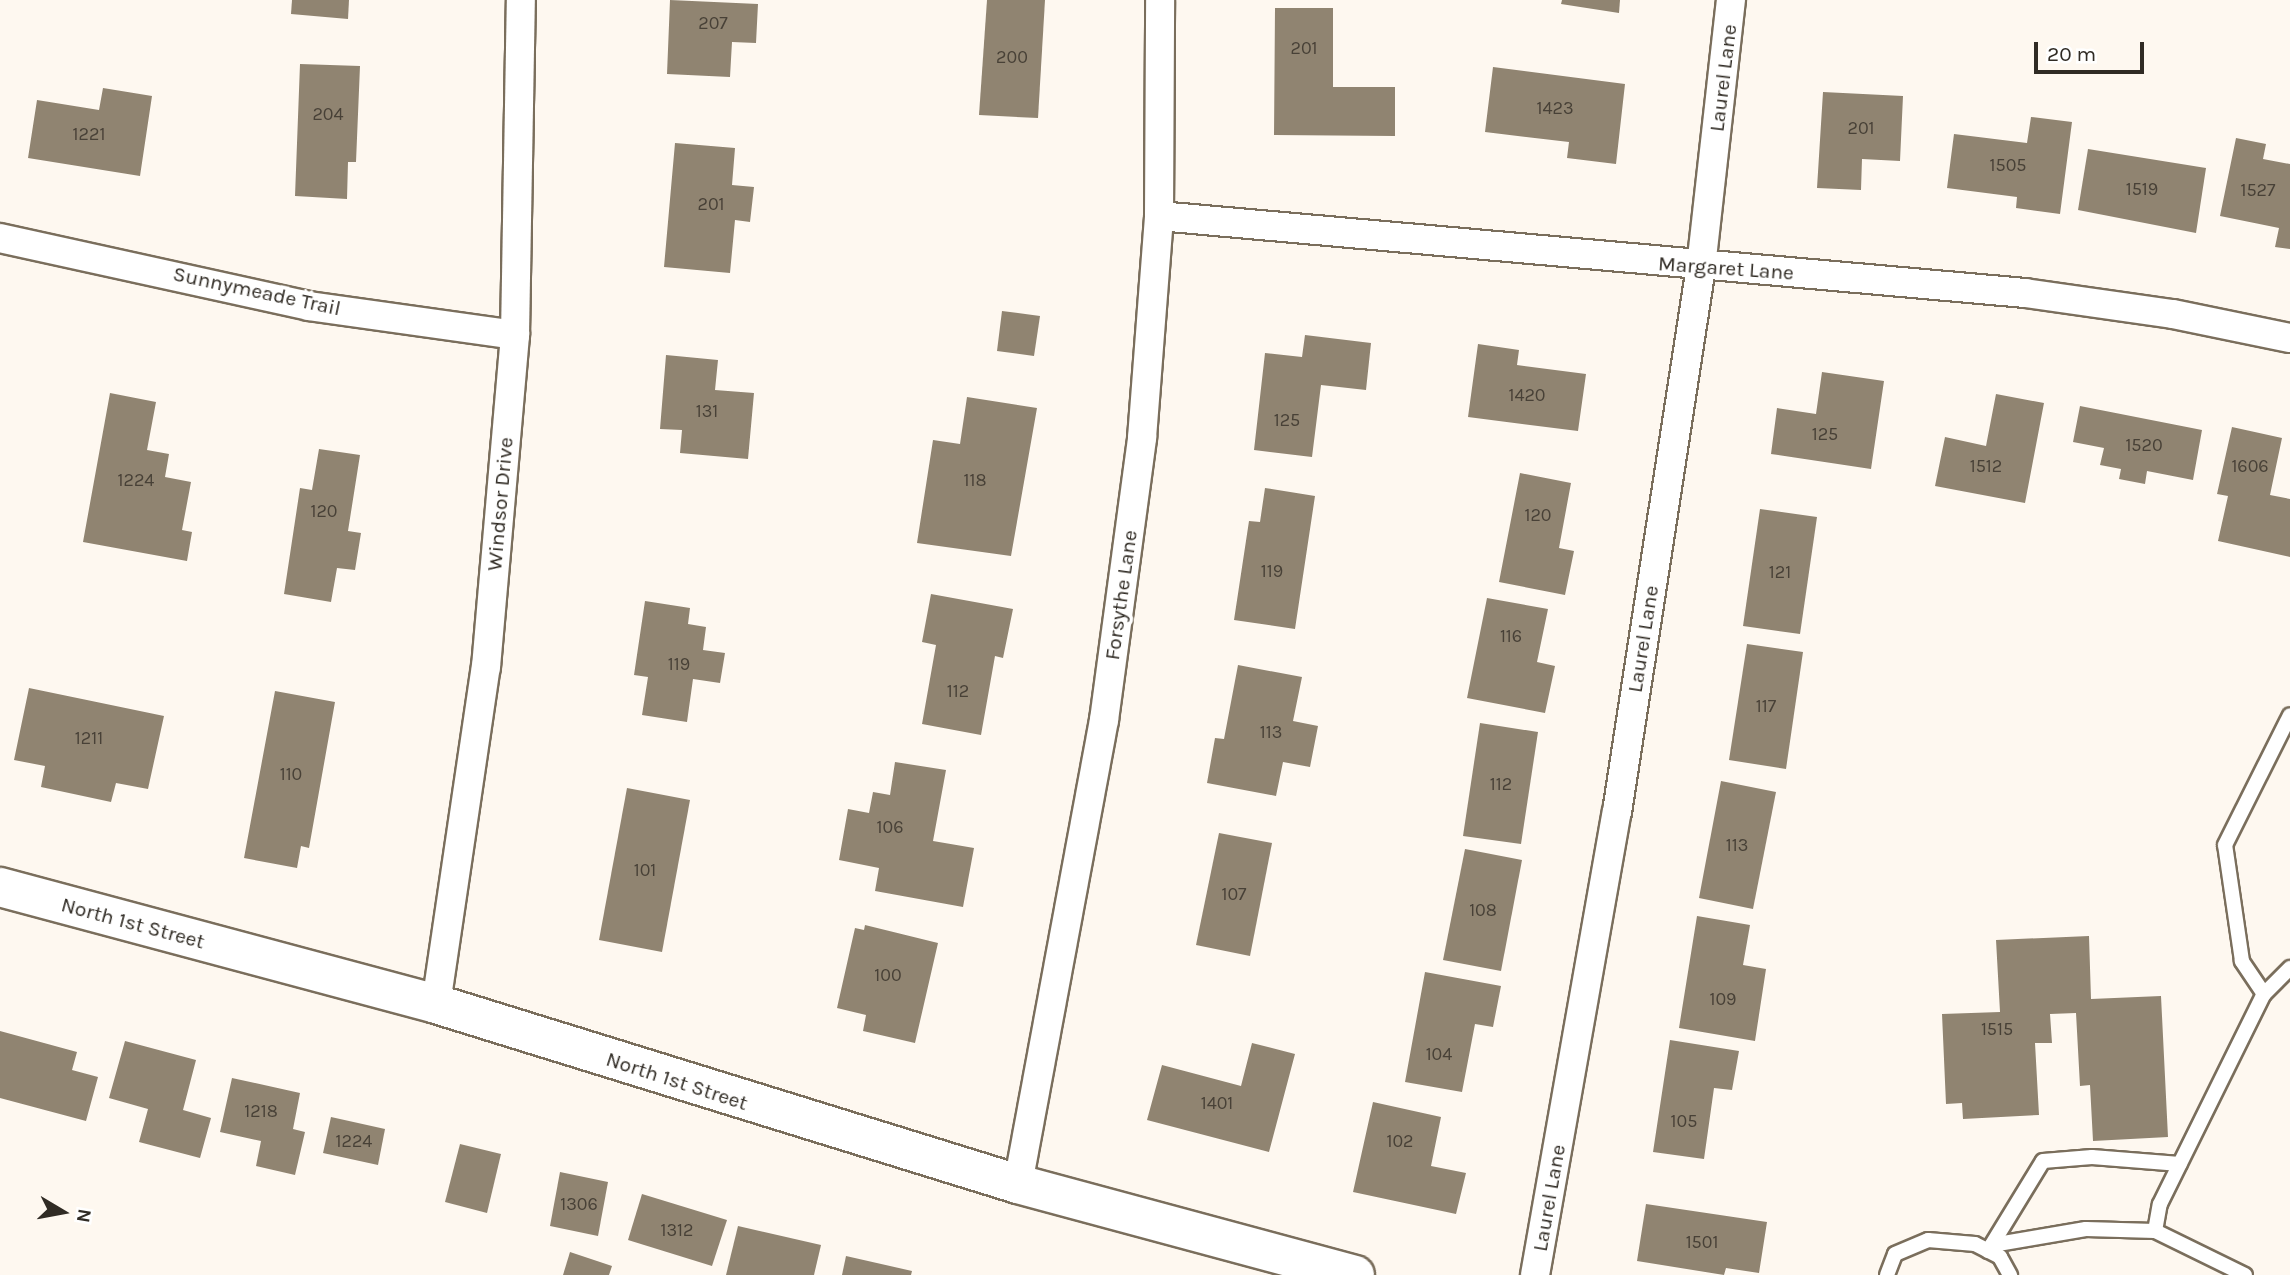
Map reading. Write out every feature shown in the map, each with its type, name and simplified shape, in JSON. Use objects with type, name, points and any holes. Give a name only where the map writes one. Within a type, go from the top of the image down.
[{"type":"street","name":"Windsor Drive","points":[[436,1004],[486,667],[515,335],[521,0]]},
{"type":"street","name":"Forsythe Lane","points":[[1018,1184],[1104,720],[1142,438],[1159,216],[1160,0]]},
{"type":"street","name":"Laurel Lane","points":[[1535,1275],[1617,811],[1701,267],[1731,0]]},
{"type":"street","name":"Margaret Lane","points":[[1159,216],[1701,267],[2025,293],[2173,314],[2290,338]]},
{"type":"street","name":"Sunnymeade Trail","points":[[0,238],[309,306],[515,335]]},
{"type":"street","name":"North 1st Street","points":[[0,887],[436,1004],[1018,1184],[1355,1275]]},
{"type":"lane","points":[[2264,994],[2242,961],[2225,845],[2290,715]]},
{"type":"lane","points":[[2155,1231],[2160,1204],[2264,994],[2290,968]]},
{"type":"lane","points":[[1990,1248],[2043,1161],[2092,1157],[2180,1164]]},
{"type":"lane","points":[[1887,1275],[1895,1254],[1928,1240],[1990,1248],[2085,1228],[2155,1231],[2245,1275]]},
{"type":"lane","points":[[1990,1248],[2000,1257],[2010,1275]]},
{"type":"building","points":[[292,0],[349,0],[348,19],[291,14]]},
{"type":"building","points":[[670,0],[758,4],[756,43],[732,42],[730,77],[667,74]]},
{"type":"building","points":[[987,0],[1045,0],[1038,118],[979,115]]},
{"type":"building","points":[[1562,0],[1620,0],[1619,13],[1561,4]]},
{"type":"building","points":[[1275,8],[1333,8],[1333,87],[1395,87],[1395,136],[1274,135]]},
{"type":"building","points":[[300,64],[360,66],[356,162],[348,162],[347,199],[295,196]]},
{"type":"building","points":[[1493,67],[1625,84],[1616,164],[1567,158],[1569,142],[1485,132]]},
{"type":"building","points":[[103,88],[152,96],[140,176],[28,158],[37,100],[99,110]]},
{"type":"building","points":[[1823,92],[1903,96],[1900,161],[1862,159],[1861,190],[1817,188]]},
{"type":"building","points":[[2031,117],[2072,122],[2060,214],[2016,208],[2017,197],[1947,188],[1954,134],[2027,143]]},
{"type":"building","points":[[2236,138],[2266,144],[2263,159],[2290,164],[2290,249],[2275,247],[2279,228],[2220,216]]},
{"type":"building","points":[[675,143],[735,148],[732,185],[754,187],[750,222],[735,220],[730,273],[664,267]]},
{"type":"building","points":[[2088,149],[2206,168],[2196,233],[2078,210]]},
{"type":"building","points":[[1002,311],[1040,316],[1034,356],[997,351]]},
{"type":"building","points":[[1305,335],[1371,343],[1366,390],[1321,385],[1312,457],[1254,450],[1265,353],[1302,357]]},
{"type":"building","points":[[1478,344],[1519,350],[1517,365],[1586,374],[1578,431],[1468,417]]},
{"type":"building","points":[[666,355],[718,360],[715,390],[754,393],[748,459],[680,453],[682,430],[660,429]]},
{"type":"building","points":[[1822,372],[1884,381],[1871,469],[1771,454],[1777,408],[1816,414]]},
{"type":"building","points":[[110,393],[156,402],[147,450],[169,454],[165,477],[191,482],[182,530],[192,532],[187,561],[83,542]]},
{"type":"building","points":[[1996,394],[2044,403],[2025,503],[1935,486],[1945,437],[1986,446]]},
{"type":"building","points":[[967,397],[1037,408],[1011,556],[917,543],[933,440],[960,444]]},
{"type":"building","points":[[2080,406],[2202,430],[2193,480],[2147,471],[2145,484],[2119,479],[2121,469],[2100,465],[2104,448],[2073,442]]},
{"type":"building","points":[[2232,427],[2282,438],[2270,495],[2290,499],[2290,557],[2218,541],[2228,496],[2217,494]]},
{"type":"building","points":[[319,449],[360,455],[348,531],[361,533],[355,570],[337,568],[331,602],[284,594],[300,488],[312,490]]},
{"type":"building","points":[[1520,473],[1571,483],[1559,548],[1574,551],[1565,595],[1499,582]]},
{"type":"building","points":[[1265,488],[1315,496],[1295,629],[1234,620],[1249,521],[1260,522]]},
{"type":"building","points":[[1760,509],[1817,517],[1800,634],[1743,626]]},
{"type":"building","points":[[931,594],[1013,609],[1003,658],[995,656],[981,735],[922,724],[936,645],[922,642]]},
{"type":"building","points":[[1487,598],[1548,609],[1537,662],[1555,666],[1545,713],[1467,698]]},
{"type":"building","points":[[645,601],[690,608],[688,624],[706,627],[703,650],[725,653],[720,683],[693,679],[687,722],[642,715],[648,677],[634,675]]},
{"type":"building","points":[[1747,644],[1803,652],[1786,769],[1729,760]]},
{"type":"building","points":[[1238,665],[1302,677],[1293,721],[1318,726],[1310,767],[1283,762],[1276,796],[1207,783],[1215,738],[1224,739]]},
{"type":"building","points":[[29,688],[164,716],[148,789],[116,783],[111,802],[41,787],[45,766],[14,760]]},
{"type":"building","points":[[275,691],[335,702],[309,848],[301,846],[297,868],[244,858]]},
{"type":"building","points":[[1480,723],[1538,732],[1521,844],[1463,836]]},
{"type":"building","points":[[895,762],[946,770],[933,841],[974,848],[963,907],[875,891],[879,868],[839,860],[848,809],[869,813],[873,792],[890,795]]},
{"type":"building","points":[[1721,781],[1776,792],[1753,909],[1699,898]]},
{"type":"building","points":[[627,788],[690,800],[662,952],[599,940]]},
{"type":"building","points":[[1219,833],[1272,843],[1250,956],[1196,945]]},
{"type":"building","points":[[1465,849],[1522,860],[1501,971],[1443,960]]},
{"type":"building","points":[[1697,916],[1750,925],[1743,965],[1766,969],[1755,1041],[1679,1028]]},
{"type":"building","points":[[865,925],[938,943],[915,1043],[863,1031],[866,1015],[837,1008],[855,928],[864,930]]},
{"type":"building","points":[[2089,936],[2091,999],[2161,996],[2168,1137],[2093,1141],[2090,1085],[2080,1086],[2076,1013],[2050,1014],[2052,1043],[2035,1043],[2039,1115],[1963,1119],[1962,1103],[1946,1104],[1942,1014],[2000,1012],[1996,940]]},
{"type":"building","points":[[1425,972],[1501,986],[1493,1027],[1475,1024],[1462,1092],[1405,1082]]},
{"type":"building","points":[[0,1031],[77,1052],[72,1070],[98,1077],[86,1121],[0,1098]]},
{"type":"building","points":[[1670,1040],[1739,1051],[1732,1090],[1714,1088],[1704,1159],[1653,1152]]},
{"type":"building","points":[[125,1041],[196,1060],[183,1110],[211,1118],[200,1158],[139,1142],[148,1109],[109,1098]]},
{"type":"building","points":[[1252,1043],[1295,1054],[1269,1152],[1147,1120],[1162,1065],[1241,1086]]},
{"type":"building","points":[[232,1078],[300,1093],[293,1129],[305,1132],[295,1175],[256,1166],[261,1141],[220,1132]]},
{"type":"building","points":[[1373,1102],[1441,1117],[1431,1166],[1466,1173],[1456,1214],[1353,1192]]},
{"type":"building","points":[[331,1117],[385,1129],[378,1165],[323,1153]]},
{"type":"building","points":[[460,1144],[501,1154],[487,1213],[445,1202]]},
{"type":"building","points":[[560,1172],[608,1182],[598,1236],[550,1226]]},
{"type":"building","points":[[642,1194],[727,1220],[712,1266],[628,1240]]},
{"type":"building","points":[[1646,1204],[1767,1222],[1759,1273],[1726,1268],[1724,1275],[1637,1261]]},
{"type":"building","points":[[738,1226],[821,1245],[814,1275],[726,1275]]},
{"type":"building","points":[[570,1252],[612,1266],[609,1275],[563,1275]]},
{"type":"building","points":[[846,1256],[912,1271],[911,1275],[842,1275]]}]
